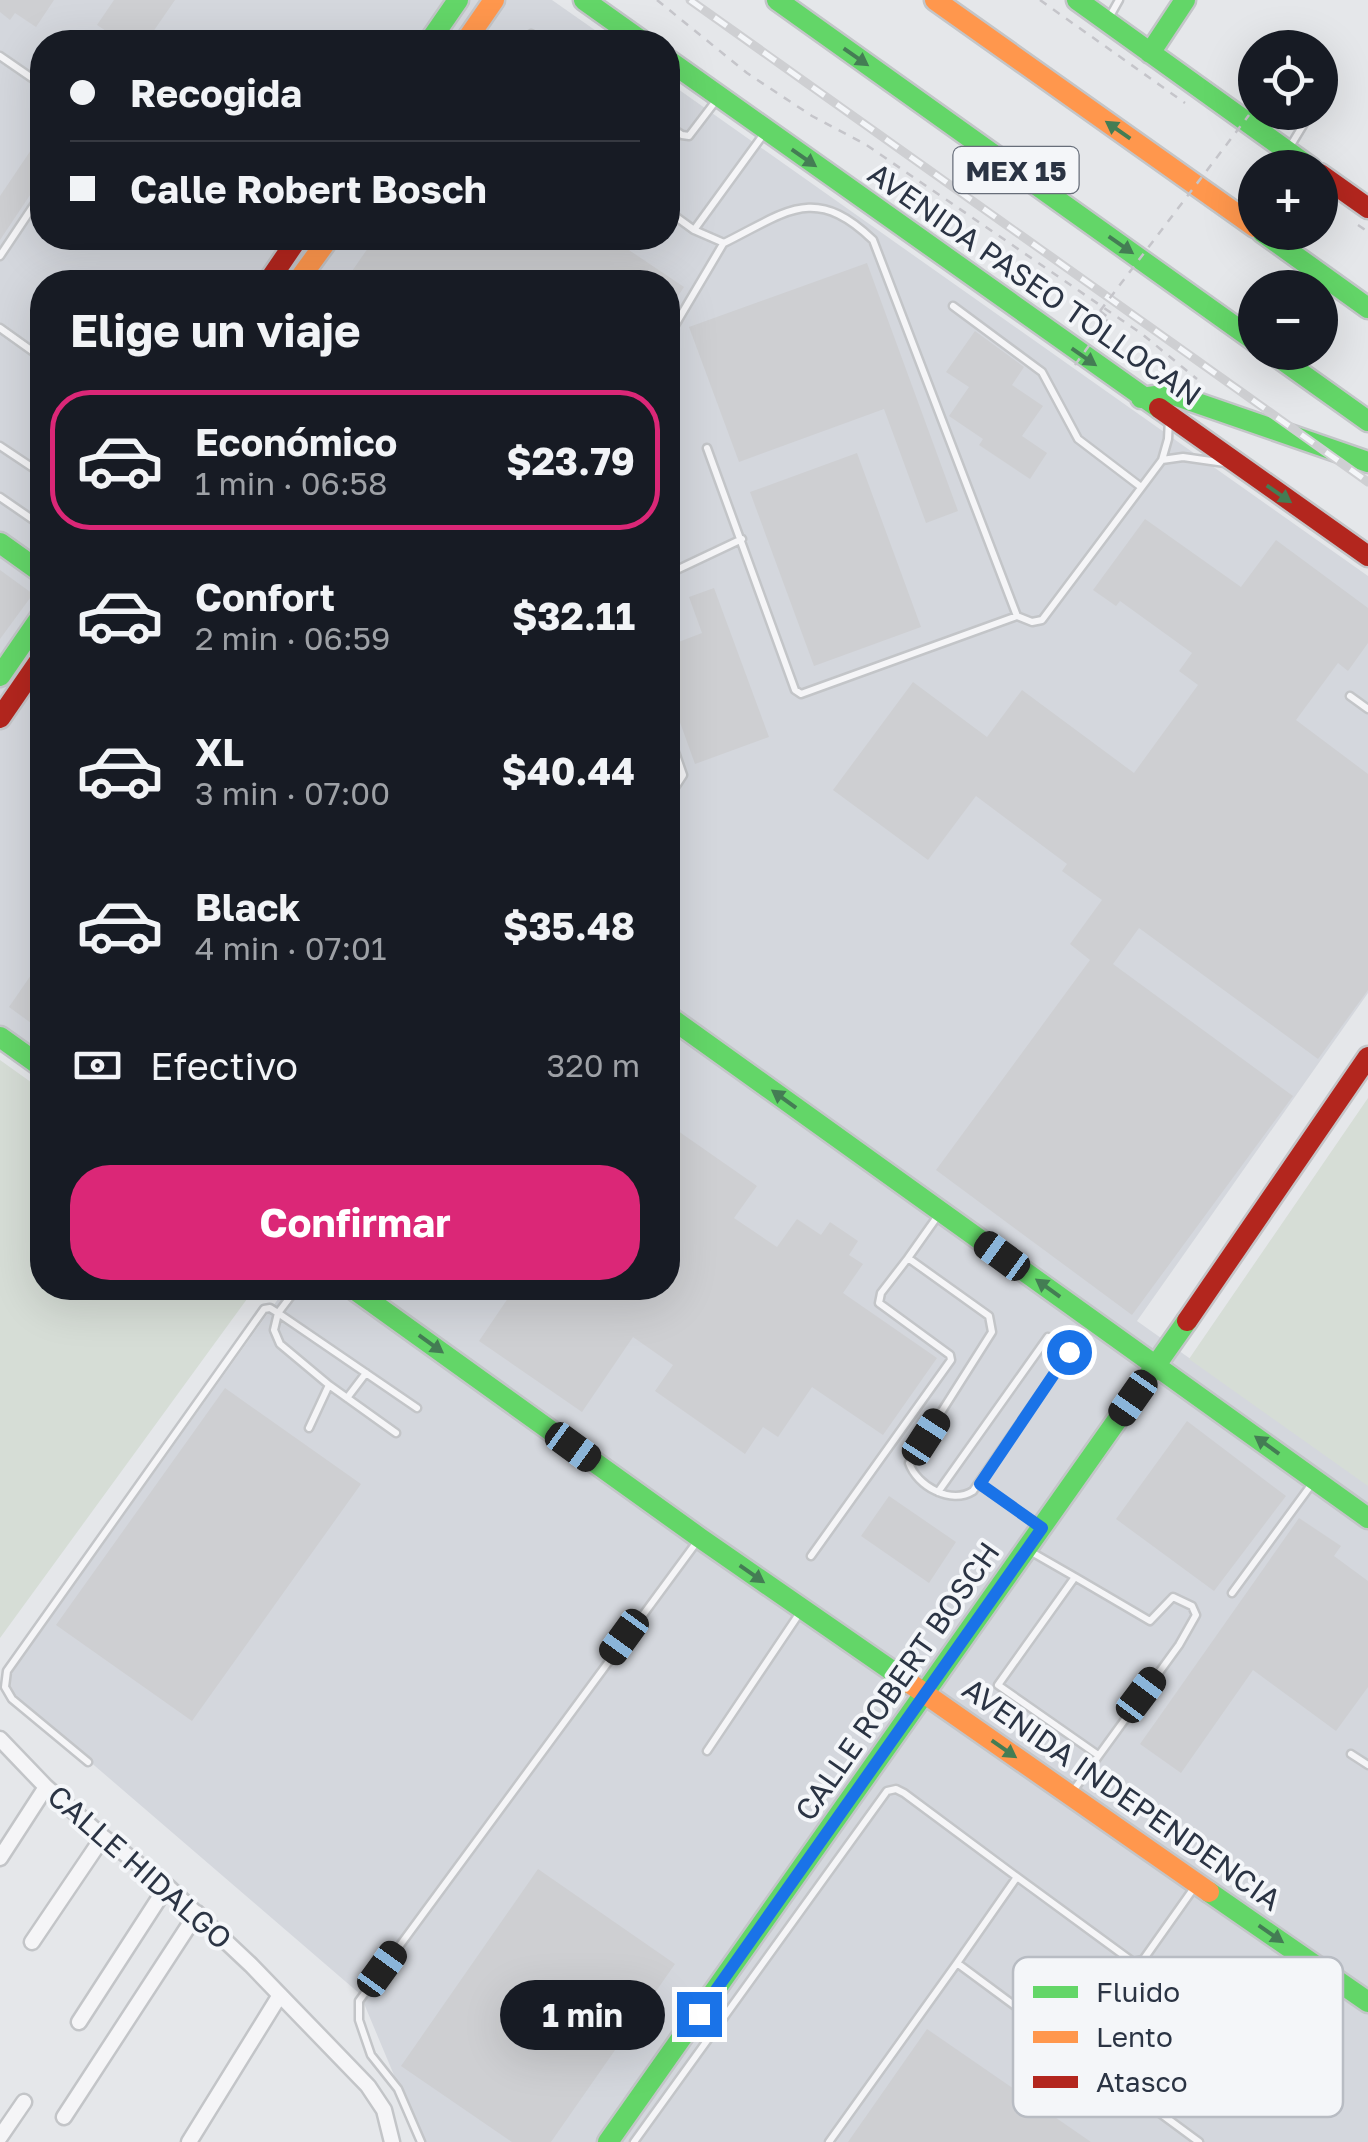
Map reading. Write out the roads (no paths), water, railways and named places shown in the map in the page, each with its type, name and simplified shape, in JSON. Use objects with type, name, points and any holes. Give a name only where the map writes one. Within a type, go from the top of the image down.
[{"type":"main road","points":[[437,30],[458,0]]},
{"type":"main road","points":[[473,30],[494,0]]},
{"type":"main road","points":[[584,0],[626,30]]},
{"type":"main road","name":"MEX 15","points":[[777,0],[1238,329]]},
{"type":"main road","name":"MEX 15","points":[[935,0],[1238,215]]},
{"type":"main road","points":[[1076,0],[1287,150]]},
{"type":"main road","points":[[1150,53],[1185,0]]},
{"type":"main road","name":"AVENIDA PASEO TOLLOCAN","points":[[680,69],[1368,556]]},
{"type":"main road","points":[[1338,187],[1368,208]]},
{"type":"main road","points":[[1287,250],[1368,308]]},
{"type":"main road","points":[[1297,370],[1368,421]]},
{"type":"main road","points":[[1142,398],[1170,394],[1368,462]]},
{"type":"main road","points":[[0,543],[30,564]]},
{"type":"main road","points":[[0,676],[30,632]]},
{"type":"main road","points":[[0,718],[30,674]]},
{"type":"main road","points":[[680,1025],[1368,1518]]},
{"type":"main road","points":[[0,1037],[30,1058]]},
{"type":"main road","name":"CALLE ROBERT BOSCH","points":[[608,2142],[1156,1366],[1368,1057]]},
{"type":"main road","name":"AVENIDA INDEPENDENCIA","points":[[369,1300],[700,1538],[1304,1957]]},
{"type":"main road","name":"AVENIDA INDEPENDENCIA","points":[[1343,1984],[1368,2002]]},
{"type":"street","name":"CALLE HIDALGO","points":[[0,1740],[102,1837],[197,1913],[280,1995]]},
{"type":"street","points":[[0,1858],[46,1786]]},
{"type":"street","points":[[32,1942],[102,1837]]},
{"type":"street","points":[[79,2022],[166,1886]]},
{"type":"street","points":[[64,2118],[197,1913]]},
{"type":"street","points":[[189,2142],[280,1995],[368,2086],[384,2110],[392,2142]]},
{"type":"street","points":[[0,2138],[24,2102]]},
{"type":"lane","points":[[1106,22],[1119,0]]},
{"type":"lane","points":[[0,56],[30,77]]},
{"type":"lane","points":[[680,134],[690,136],[719,97]]},
{"type":"lane","points":[[1287,150],[1300,130]]},
{"type":"lane","points":[[694,230],[766,131]]},
{"type":"lane","points":[[680,317],[724,242],[804,206],[822,207],[838,214],[872,240],[1017,616]]},
{"type":"lane","points":[[0,256],[30,212]]},
{"type":"lane","points":[[680,220],[724,242]]},
{"type":"lane","points":[[952,306],[1042,372],[1078,438],[1141,488]]},
{"type":"lane","points":[[0,328],[30,349]]},
{"type":"lane","points":[[706,448],[800,694],[1017,616],[1032,622],[1047,615],[1162,460],[1169,416]]},
{"type":"lane","points":[[0,446],[30,466]]},
{"type":"lane","points":[[1162,460],[1202,458],[1239,466]]},
{"type":"lane","points":[[0,498],[30,518]]},
{"type":"lane","points":[[680,568],[742,539]]},
{"type":"lane","points":[[1350,696],[1368,709]]},
{"type":"lane","points":[[811,1556],[951,1360],[879,1303],[882,1293],[941,1212]]},
{"type":"lane","points":[[908,1258],[987,1314],[992,1322],[990,1338],[908,1463],[912,1472],[938,1492],[956,1498],[980,1484],[1069,1352]]},
{"type":"lane","points":[[288,1300],[278,1313],[274,1330],[280,1344],[396,1434]]},
{"type":"lane","points":[[88,1762],[12,1699],[5,1687],[7,1671],[255,1317],[264,1308],[270,1308],[417,1408]]},
{"type":"lane","points":[[938,1492],[1048,1338]]},
{"type":"lane","points":[[348,1398],[366,1373]]},
{"type":"lane","points":[[309,1428],[329,1385]]},
{"type":"lane","points":[[1232,1593],[1315,1480]]},
{"type":"lane","points":[[980,1484],[1042,1528]]},
{"type":"lane","points":[[421,2142],[398,2089],[371,2055],[359,2020],[360,1999],[700,1538]]},
{"type":"lane","points":[[1027,1549],[1150,1621],[1173,1597],[1192,1606],[1196,1615],[1182,1641],[1070,1795]]},
{"type":"lane","points":[[1075,1576],[998,1685],[1098,1755]]},
{"type":"lane","points":[[707,1751],[803,1609]]},
{"type":"lane","points":[[1351,1754],[1368,1766]]},
{"type":"lane","points":[[634,2142],[887,1790],[904,1793],[1126,1957]]},
{"type":"lane","points":[[829,2142],[1017,1876]]},
{"type":"lane","points":[[1145,1957],[1198,1883]]},
{"type":"lane","points":[[957,1963],[1013,2004]]},
{"type":"lane","points":[[1165,2117],[1199,2142]]},
{"type":"railway","points":[[690,0],[1368,482]]}]
